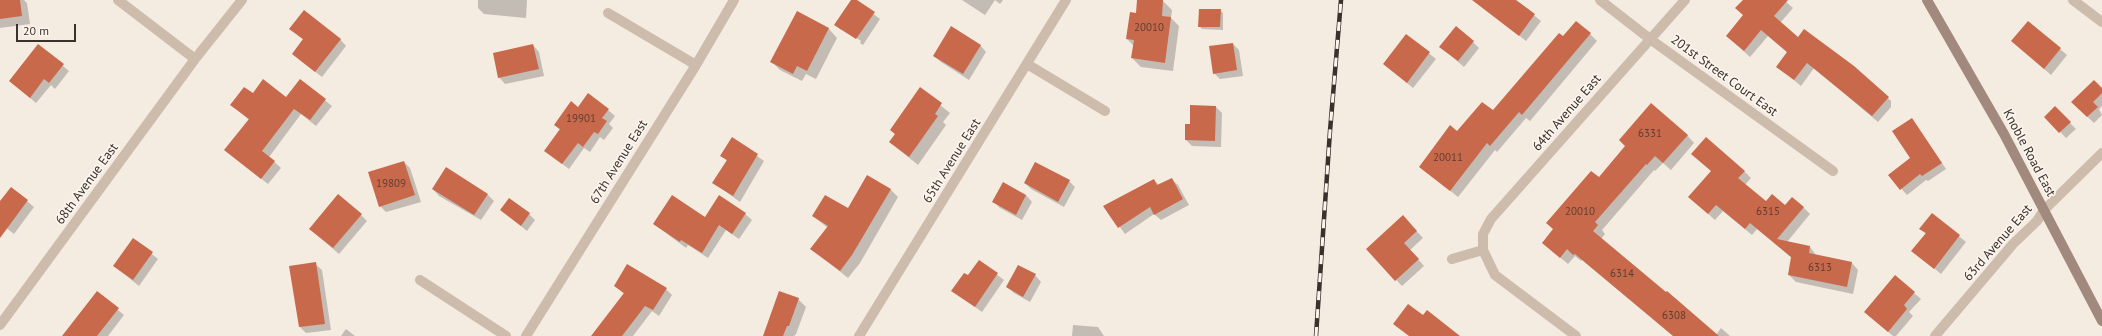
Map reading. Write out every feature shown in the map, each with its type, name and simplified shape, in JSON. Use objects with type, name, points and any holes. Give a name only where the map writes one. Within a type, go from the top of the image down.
[{"type":"street","points":[[118,0],[195,59]]},
{"type":"street","name":"68th Avenue East","points":[[0,325],[195,59],[242,0]]},
{"type":"street","name":"67th Avenue East","points":[[526,336],[696,64],[734,0]]},
{"type":"street","name":"65th Avenue East","points":[[859,336],[1066,0]]},
{"type":"street","name":"201st Street Court East","points":[[1600,0],[1650,39],[1834,171]]},
{"type":"street","name":"64th Avenue East","points":[[1483,250],[1483,234],[1490,219],[1685,0]]},
{"type":"street","name":"Knoble Road East","points":[[1927,0],[2004,134],[2102,321]]},
{"type":"street","points":[[2073,0],[2102,22]]},
{"type":"street","points":[[608,13],[696,64]]},
{"type":"street","points":[[1027,64],[1105,111]]},
{"type":"street","name":"63rd Avenue East","points":[[1935,336],[2013,244],[2037,221],[2044,210],[2102,153]]},
{"type":"street","points":[[1452,259],[1483,250],[1495,275],[1576,336]]},
{"type":"street","points":[[420,280],[506,336]]},
{"type":"building","points":[[0,0],[20,0],[22,16],[0,19]]},
{"type":"building","points":[[851,0],[857,0],[875,12],[856,39],[834,25]]},
{"type":"building","points":[[1137,0],[1163,0],[1162,16],[1171,17],[1165,63],[1131,58],[1134,40],[1126,39],[1130,12],[1136,13]]},
{"type":"building","points":[[1472,0],[1516,0],[1535,14],[1519,36]]},
{"type":"building","points":[[1743,0],[1788,0],[1774,16],[1798,37],[1804,29],[1854,66],[1889,97],[1872,116],[1807,63],[1794,80],[1776,67],[1787,52],[1761,30],[1744,51],[1726,36],[1743,15],[1735,8]]},
{"type":"building","points":[[1199,9],[1221,9],[1220,27],[1198,27]]},
{"type":"building","points":[[304,10],[341,39],[315,72],[292,54],[303,39],[289,29]]},
{"type":"building","points":[[797,11],[829,28],[807,71],[797,66],[793,74],[770,62]]},
{"type":"building","points":[[1576,21],[1591,33],[1522,115],[1519,112],[1490,146],[1487,143],[1450,191],[1419,167],[1450,125],[1457,131],[1482,102],[1493,110],[1559,33],[1563,36]]},
{"type":"building","points":[[2028,21],[2061,48],[2044,69],[2011,41]]},
{"type":"building","points":[[951,26],[981,45],[963,74],[933,56]]},
{"type":"building","points":[[1456,26],[1474,41],[1458,61],[1439,47]]},
{"type":"building","points":[[1406,34],[1430,52],[1407,83],[1383,64]]},
{"type":"building","points":[[1233,43],[1237,70],[1213,74],[1209,46]]},
{"type":"building","points":[[38,44],[64,64],[49,83],[44,79],[30,98],[9,81]]},
{"type":"building","points":[[533,44],[539,69],[498,78],[493,53]]},
{"type":"building","points":[[263,79],[286,97],[300,79],[326,99],[310,120],[294,109],[262,151],[275,161],[261,179],[224,150],[249,119],[230,105],[244,87],[253,93]]},
{"type":"building","points":[[2094,80],[2102,88],[2102,93],[2093,102],[2098,107],[2087,117],[2071,102]]},
{"type":"building","points":[[920,87],[942,103],[935,114],[938,116],[909,157],[889,142],[895,134],[890,130]]},
{"type":"building","points":[[588,93],[609,109],[602,118],[607,121],[598,134],[594,132],[583,147],[578,143],[562,164],[544,151],[560,129],[554,125],[571,101],[578,107]]},
{"type":"building","points":[[1651,103],[1688,135],[1663,163],[1655,156],[1647,165],[1646,164],[1595,222],[1598,225],[1593,231],[1666,292],[1667,291],[1719,336],[1673,336],[1575,254],[1573,255],[1567,249],[1560,258],[1542,243],[1553,229],[1546,223],[1591,171],[1599,177],[1625,146],[1619,140]]},
{"type":"building","points":[[1190,105],[1216,106],[1215,141],[1185,140],[1185,124],[1190,124]]},
{"type":"building","points":[[2055,106],[2071,122],[2059,133],[2044,117]]},
{"type":"building","points":[[1912,118],[1942,163],[1922,176],[1920,174],[1900,190],[1888,175],[1910,158],[1892,131]]},
{"type":"building","points":[[732,137],[758,154],[733,196],[712,183],[727,160],[720,156]]},
{"type":"building","points":[[1706,137],[1745,171],[1738,178],[1766,201],[1772,194],[1785,205],[1792,197],[1804,207],[1777,239],[1810,246],[1809,253],[1852,262],[1847,287],[1788,275],[1791,257],[1750,223],[1745,229],[1716,205],[1708,214],[1688,197],[1711,171],[1691,154]]},
{"type":"building","points":[[404,161],[415,195],[379,207],[368,172]]},
{"type":"building","points":[[1035,162],[1070,180],[1058,202],[1024,183]]},
{"type":"building","points":[[446,167],[488,194],[474,215],[432,189]]},
{"type":"building","points":[[867,175],[891,189],[852,255],[840,271],[810,249],[828,226],[812,216],[825,195],[848,208]]},
{"type":"building","points":[[1172,178],[1183,199],[1154,215],[1150,207],[1118,228],[1103,206],[1154,179],[1157,185]]},
{"type":"building","points":[[1003,182],[1026,195],[1016,215],[992,202]]},
{"type":"building","points":[[11,187],[28,200],[0,238],[0,201]]},
{"type":"building","points":[[338,194],[362,214],[333,248],[309,229]]},
{"type":"building","points":[[672,195],[705,217],[719,195],[746,213],[732,234],[719,225],[702,253],[681,240],[680,242],[653,224]]},
{"type":"building","points":[[509,198],[530,213],[521,226],[500,210]]},
{"type":"building","points":[[1932,213],[1960,235],[1934,269],[1911,251],[1926,233],[1919,229]]},
{"type":"building","points":[[1403,215],[1417,231],[1404,243],[1419,259],[1395,281],[1366,249]]},
{"type":"building","points":[[133,238],[153,252],[133,280],[113,266]]},
{"type":"building","points":[[979,260],[998,273],[975,307],[951,291],[964,273],[968,275]]},
{"type":"building","points":[[316,262],[325,324],[299,327],[289,266]]},
{"type":"building","points":[[627,264],[667,288],[653,310],[645,306],[622,336],[591,336],[624,293],[614,286]]},
{"type":"building","points":[[1018,265],[1036,274],[1023,297],[1006,287]]},
{"type":"building","points":[[1895,275],[1915,292],[1904,305],[1907,309],[1888,332],[1864,312]]},
{"type":"building","points":[[97,291],[119,308],[97,336],[62,336]]},
{"type":"building","points":[[779,291],[799,298],[789,326],[787,326],[783,336],[763,336]]},
{"type":"building","points":[[1408,304],[1423,315],[1427,310],[1460,336],[1409,336],[1393,324]]},
{"type":"railway","points":[[1316,336],[1330,131],[1341,0]]}]
